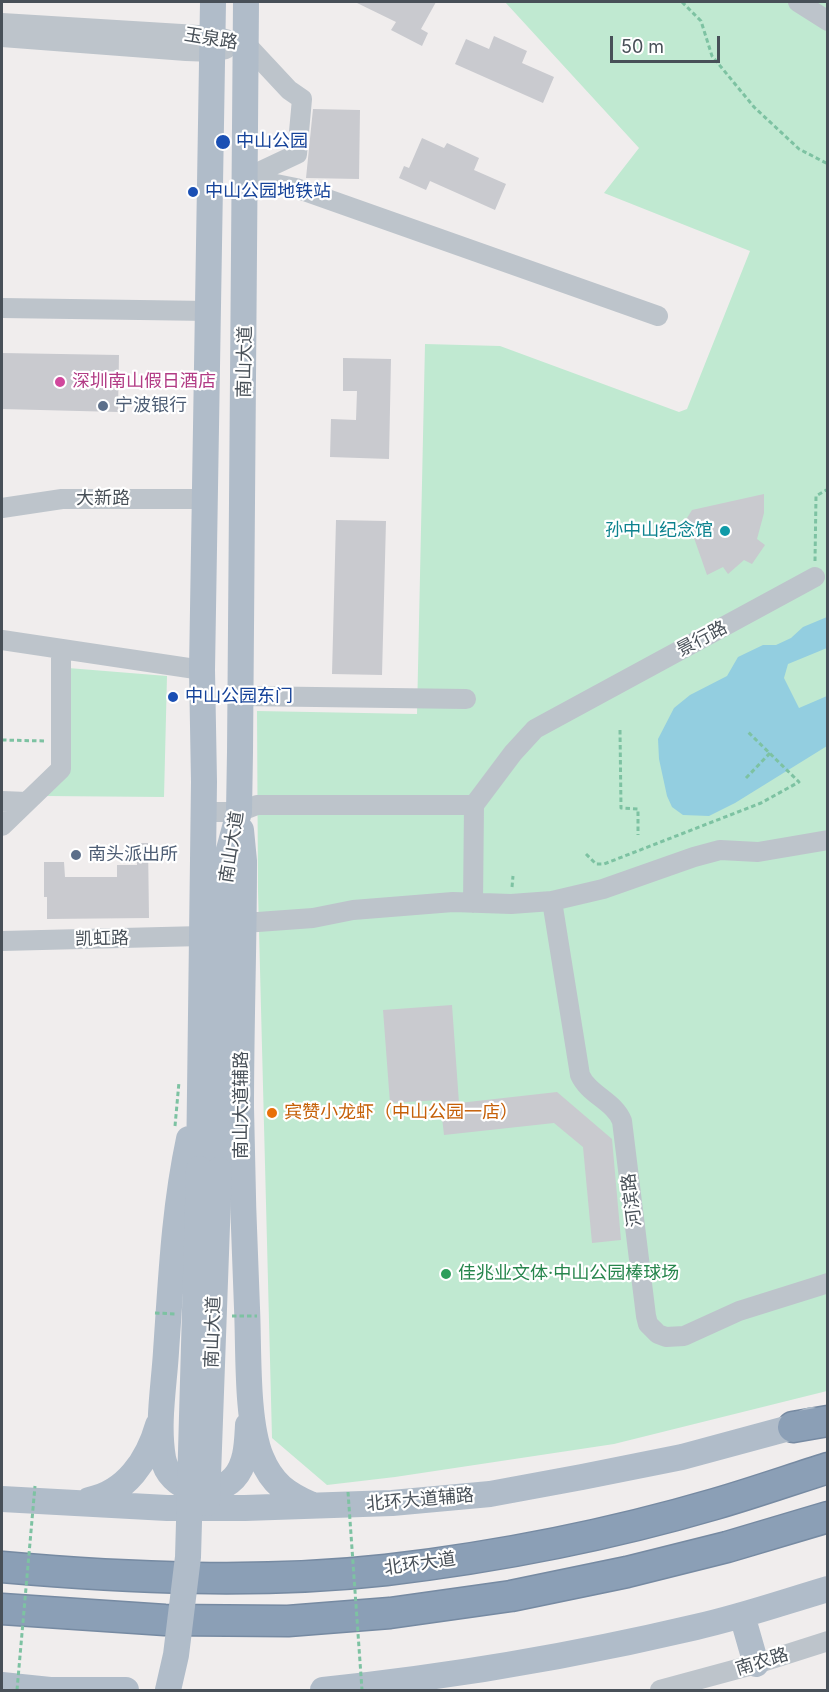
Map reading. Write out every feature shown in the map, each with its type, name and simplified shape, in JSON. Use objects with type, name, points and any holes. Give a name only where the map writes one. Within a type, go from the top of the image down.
[{"type":"highway","points":[[793,1428],[828,1421]]},
{"type":"highway","name":"北环大道","points":[[2,1567],[176,1577],[289,1577],[386,1570],[501,1553],[617,1529],[715,1504],[828,1468]]},
{"type":"highway","points":[[2,1609],[165,1620],[288,1621],[390,1613],[511,1596],[627,1572],[727,1547],[828,1517]]},
{"type":"highway","points":[[2,1622],[67,1614]]},
{"type":"main road","name":"南山大道","points":[[186,1690],[194,1657],[205,1557],[209,1170],[200,1080],[202,670],[213,2]]},
{"type":"main road","name":"南山大道","points":[[200,1080],[226,861],[239,812],[246,2]]},
{"type":"main road","name":"南山大道辅路","points":[[239,812],[244,861],[242,1119],[251,1398]]},
{"type":"main road","points":[[200,1080],[180,1183],[174,1228],[162,1408],[162,1447],[165,1466],[169,1475],[178,1484],[188,1489],[214,1489],[234,1478],[244,1458],[251,1398]]},
{"type":"main road","name":"南山大道","points":[[168,1690],[176,1655],[188,1557],[209,1170]]},
{"type":"main road","points":[[251,1398],[255,1437],[261,1457],[274,1481],[289,1495],[315,1506]]},
{"type":"main road","points":[[62,1503],[100,1498],[134,1474],[146,1454],[162,1408]]},
{"type":"main road","name":"北环大道辅路","points":[[2,1499],[167,1508],[392,1503],[490,1494],[682,1457],[793,1428],[828,1413]]},
{"type":"main road","points":[[323,1690],[399,1683],[548,1659],[697,1627],[828,1589]]},
{"type":"main road","points":[[742,1615],[756,1664]]},
{"type":"main road","points":[[2,1685],[51,1690],[126,1690]]},
{"type":"street","points":[[798,2],[828,21]]},
{"type":"street","name":"玉泉路","points":[[2,23],[214,44]]},
{"type":"street","name":"玉泉路","points":[[2,37],[247,45]]},
{"type":"street","points":[[246,178],[297,154],[302,99],[289,90],[247,45]]},
{"type":"street","points":[[246,178],[296,188],[658,316]]},
{"type":"street","points":[[2,308],[209,311]]},
{"type":"street","name":"大新路","points":[[2,508],[62,499],[206,499]]},
{"type":"street","name":"景行路","points":[[474,806],[513,753],[535,729],[815,577]]},
{"type":"street","points":[[2,640],[202,670]]},
{"type":"street","points":[[2,826],[61,768],[61,649]]},
{"type":"street","points":[[241,696],[466,699]]},
{"type":"street","points":[[2,801],[27,801]]},
{"type":"street","points":[[203,812],[239,812],[257,806],[474,806],[473,903]]},
{"type":"street","points":[[244,923],[313,918],[353,910],[453,902],[511,904],[552,901],[603,889],[720,850],[758,852],[828,840]]},
{"type":"street","name":"河滨路","points":[[552,901],[580,1075],[587,1086],[615,1110],[622,1121],[645,1316],[652,1330],[666,1337],[684,1336],[739,1311],[828,1283]]},
{"type":"street","name":"凯虹路","points":[[2,941],[202,936]]},
{"type":"street","name":"南农路","points":[[660,1690],[756,1664],[828,1641]]},
{"type":"path","points":[[682,2],[701,21],[712,56],[754,107],[799,149],[828,164]]},
{"type":"path","points":[[815,577],[816,496],[828,489]]},
{"type":"path","points":[[621,730],[621,808],[638,809],[638,835]]},
{"type":"path","points":[[586,854],[596,864],[604,864],[761,803],[799,782],[748,732]]},
{"type":"path","points":[[2,740],[60,740]]},
{"type":"path","points":[[746,778],[770,753]]},
{"type":"path","points":[[174,1128],[200,1080]]},
{"type":"path","points":[[17,1690],[35,1486]]},
{"type":"path","points":[[348,1492],[362,1690]]},
{"type":"green space","points":[[505,2],[827,2],[827,1391],[614,1444],[327,1485],[272,1438],[258,891],[257,711],[417,714],[425,344],[500,346],[679,412],[687,409],[750,251],[604,193],[639,148]]},
{"type":"green space","points":[[68,668],[167,676],[164,797],[45,796],[67,772]]},
{"type":"water","points":[[827,617],[827,648],[788,664],[784,678],[799,708],[827,696],[827,746],[735,803],[709,816],[683,815],[672,807],[667,796],[659,759],[658,739],[674,708],[690,695],[727,676],[738,657],[763,645],[776,645],[791,638],[803,627]]},
{"type":"building","points":[[355,2],[436,2],[421,29],[428,33],[422,46],[391,30],[396,22]]},
{"type":"building","points":[[494,36],[527,51],[522,63],[554,77],[543,103],[455,64],[466,39],[489,49]]},
{"type":"building","points":[[313,109],[360,110],[359,179],[306,178]]},
{"type":"building","points":[[422,138],[444,148],[447,143],[479,158],[474,170],[506,184],[495,210],[430,181],[426,190],[399,178],[404,166],[409,168]]},
{"type":"building","name":"深圳南山假日酒店","points":[[2,353],[119,355],[118,412],[2,409]]},
{"type":"building","points":[[343,358],[391,359],[389,459],[330,457],[331,419],[356,420],[357,391],[343,391]]},
{"type":"building","name":"孙中山纪念馆","points":[[764,494],[764,513],[757,539],[765,545],[752,564],[744,560],[728,574],[723,567],[707,575],[687,518],[692,510]]},
{"type":"building","points":[[336,520],[386,521],[382,675],[332,674]]},
{"type":"building","points":[[136,843],[148,843],[149,918],[47,919],[47,897],[44,897],[44,862],[64,862],[65,877],[117,877],[117,865],[137,865]]},
{"type":"building","points":[[452,1005],[459,1103],[557,1092],[612,1139],[621,1240],[592,1243],[583,1147],[554,1123],[444,1135],[440,1100],[390,1103],[383,1010]]},
{"type":"place","name":"中山公园","points":[[223,142]]},
{"type":"place","name":"中山公园地铁站","points":[[193,192]]},
{"type":"place","name":"深圳南山假日酒店","points":[[60,382]]},
{"type":"place","name":"宁波银行","points":[[103,406]]},
{"type":"place","name":"孙中山纪念馆","points":[[725,531]]},
{"type":"place","name":"中山公园东门","points":[[173,697]]},
{"type":"place","name":"南头派出所","points":[[76,855]]},
{"type":"place","name":"宾赞小龙虾（中山公园一店）","points":[[272,1113]]},
{"type":"place","name":"佳兆业文体·中山公园棒球场","points":[[446,1274]]}]
